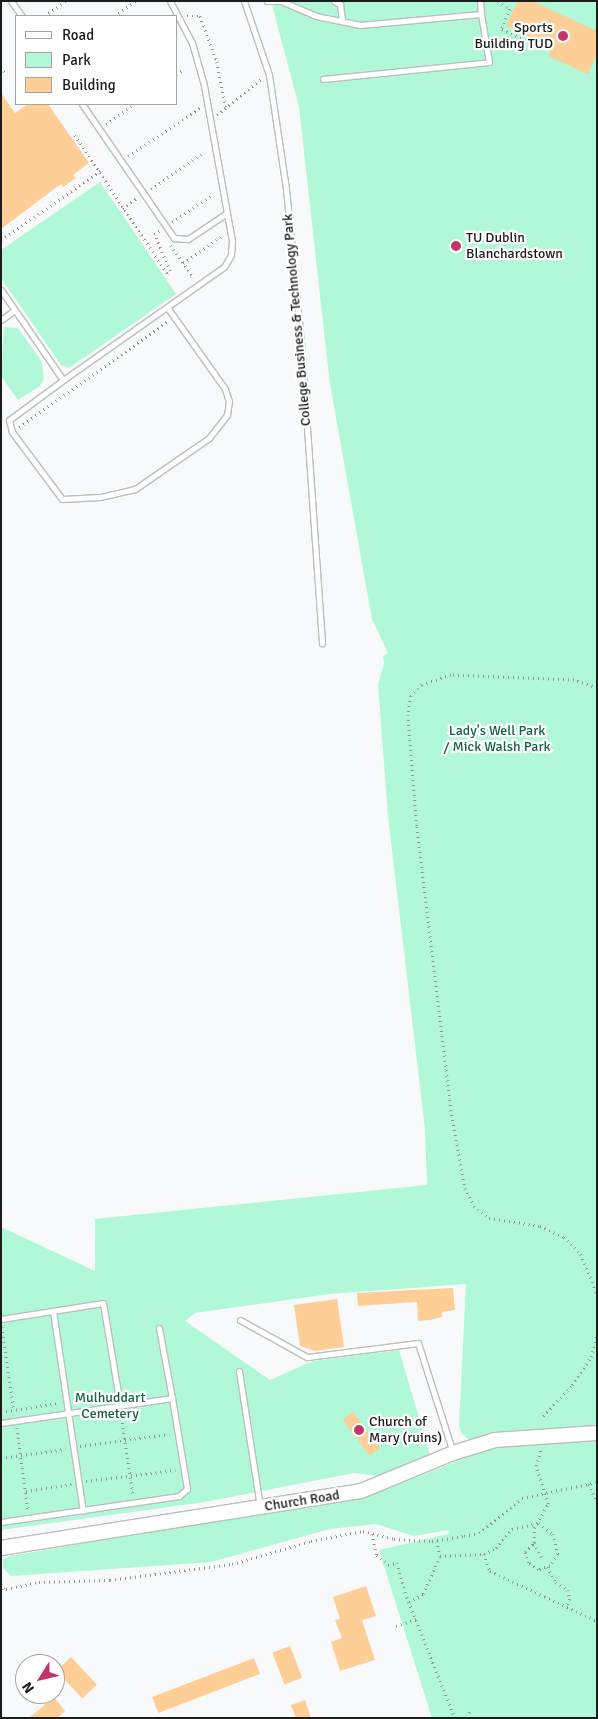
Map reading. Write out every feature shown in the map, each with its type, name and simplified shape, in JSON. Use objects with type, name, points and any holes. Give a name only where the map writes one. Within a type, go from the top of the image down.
[{"type":"street","name":"Church Road","points":[[1,1548],[361,1491],[391,1482],[453,1453],[495,1440],[597,1433]]},
{"type":"lane","points":[[11,1],[21,15]]},
{"type":"lane","points":[[170,1],[177,15]]},
{"type":"lane","name":"College Business & Technology Park","points":[[244,1],[269,75],[284,179],[301,342],[322,643]]},
{"type":"lane","points":[[267,1],[281,1],[316,16],[360,25],[481,14]]},
{"type":"lane","points":[[334,1],[340,4],[342,21]]},
{"type":"lane","points":[[322,80],[489,62],[480,1]]},
{"type":"lane","points":[[167,307],[225,390],[229,402],[227,415],[209,438],[136,489],[69,500],[56,496],[12,432],[9,420],[63,380],[167,307],[224,267],[232,248],[204,85],[192,43],[178,16]]},
{"type":"lane","points":[[83,105],[174,238],[188,239],[227,213]]},
{"type":"lane","points":[[1,290],[63,380]]},
{"type":"lane","points":[[1,320],[15,310]]},
{"type":"lane","points":[[1,1319],[103,1303],[120,1405]]},
{"type":"lane","points":[[53,1311],[83,1511]]},
{"type":"lane","points":[[240,1320],[307,1357],[418,1343],[453,1453]]},
{"type":"lane","points":[[1,1522],[184,1495],[187,1489],[159,1328]]},
{"type":"lane","points":[[239,1371],[260,1508]]},
{"type":"lane","points":[[1,1423],[172,1398]]},
{"type":"path","points":[[45,15],[66,1]]},
{"type":"path","points":[[115,15],[136,1]]},
{"type":"path","points":[[498,1],[510,9],[502,29],[540,47],[540,42]]},
{"type":"path","points":[[187,16],[200,16],[217,62],[226,110]]},
{"type":"path","points":[[1,67],[5,72]]},
{"type":"path","points":[[178,73],[183,70]]},
{"type":"path","points":[[217,115],[226,110],[254,83],[269,75]]},
{"type":"path","points":[[105,124],[134,105]]},
{"type":"path","points":[[127,157],[201,108]]},
{"type":"path","points":[[75,135],[166,274],[170,271],[154,234],[160,230]]},
{"type":"path","points":[[151,188],[204,152]]},
{"type":"path","points":[[1,240],[100,171]]},
{"type":"path","points":[[172,222],[212,195]]},
{"type":"path","points":[[123,208],[138,197]]},
{"type":"path","points":[[183,263],[222,236]]},
{"type":"path","points":[[12,432],[174,317]]},
{"type":"path","points":[[597,688],[574,680],[451,675],[422,685],[411,696],[408,715],[417,827],[452,1119],[465,1188],[474,1206],[489,1218],[540,1226],[564,1237],[581,1254],[597,1294]]},
{"type":"path","points":[[1,1325],[14,1410]]},
{"type":"path","points":[[542,1416],[572,1384],[591,1356],[597,1335]]},
{"type":"path","points":[[1,1412],[67,1402]]},
{"type":"path","points":[[120,1405],[134,1503]]},
{"type":"path","points":[[16,1421],[30,1518]]},
{"type":"path","points":[[1,1458],[178,1432]]},
{"type":"path","points":[[543,1560],[534,1543],[536,1524],[548,1504],[536,1466],[544,1438]]},
{"type":"path","points":[[26,1491],[184,1469]]},
{"type":"path","points":[[1,1584],[3,1589],[38,1582],[110,1580],[232,1564],[311,1541],[363,1532],[394,1539],[437,1541],[479,1533],[522,1498],[597,1482]]},
{"type":"path","points":[[589,1484],[597,1502]]},
{"type":"path","points":[[440,1556],[484,1554],[496,1548],[512,1529],[536,1524],[552,1534],[558,1554],[547,1567],[538,1570],[528,1563],[525,1552],[534,1543]]},
{"type":"path","points":[[372,1534],[377,1555],[388,1565],[397,1563],[409,1602],[455,1718]]},
{"type":"path","points":[[409,1602],[424,1594],[440,1556],[437,1541]]},
{"type":"path","points":[[484,1554],[490,1571],[597,1621]]},
{"type":"path","points":[[547,1567],[556,1582],[568,1590],[567,1607]]},
{"type":"path","points":[[396,1626],[417,1619]]},
{"type":"path","points":[[468,1718],[470,1709]]},
{"type":"green space","points":[[271,1],[597,1],[597,1718],[432,1718],[379,1550],[448,1534],[449,1530],[414,1536],[376,1524],[330,1529],[211,1562],[11,1576],[3,1568],[3,1560],[10,1556],[380,1492],[475,1454],[480,1438],[470,1440],[462,1434],[459,1426],[466,1284],[329,1294],[195,1313],[185,1321],[270,1380],[313,1361],[399,1350],[430,1455],[397,1473],[379,1476],[354,1473],[205,1502],[1,1530],[1,1227],[95,1271],[95,1219],[427,1185],[425,1129],[388,816],[378,684],[384,664],[383,656],[388,653],[372,619],[330,384],[299,107]]},
{"type":"green space","points":[[100,182],[176,294],[69,368],[61,365],[1,278],[1,250]]},
{"type":"green space","points":[[4,327],[18,328],[42,362],[44,378],[40,386],[18,400],[1,376]]},
{"type":"building","name":"Sports Building TUD","points":[[518,1],[532,1],[597,31],[597,54],[588,74],[548,56],[552,47],[506,26]]},
{"type":"building","points":[[1,93],[15,113],[27,105],[49,105],[89,163],[73,175],[76,178],[63,187],[61,184],[1,229]]},
{"type":"building","points":[[453,1288],[455,1310],[442,1312],[442,1317],[430,1320],[418,1321],[417,1302],[358,1306],[357,1293]]},
{"type":"building","points":[[337,1299],[344,1347],[315,1351],[300,1346],[294,1305]]},
{"type":"building","name":"Church of Mary (ruins)","points":[[353,1412],[380,1448],[370,1456],[343,1420]]},
{"type":"building","points":[[366,1586],[376,1616],[362,1620],[375,1660],[340,1671],[331,1642],[342,1638],[335,1620],[340,1619],[333,1597]]},
{"type":"building","points":[[290,1646],[302,1678],[284,1685],[272,1653]]},
{"type":"building","points":[[71,1657],[97,1685],[82,1698],[65,1680],[65,1663]]},
{"type":"building","points":[[254,1658],[260,1674],[158,1713],[152,1697]]},
{"type":"building","points":[[305,1700],[311,1718],[296,1718],[291,1705]]},
{"type":"building","points":[[46,1704],[60,1704],[65,1711],[57,1718],[29,1718]]},
{"type":"place","name":"Sports Building TUD","points":[[563,36]]},
{"type":"place","name":"TU Dublin Blanchardstown","points":[[456,246]]},
{"type":"place","name":"Church of Mary (ruins)","points":[[359,1430]]},
{"type":"park label","name":"Lady's Well Park / Mick Walsh Park","points":[[497,740]]},
{"type":"park label","name":"Mulhuddart Cemetery","points":[[110,1406]]}]
